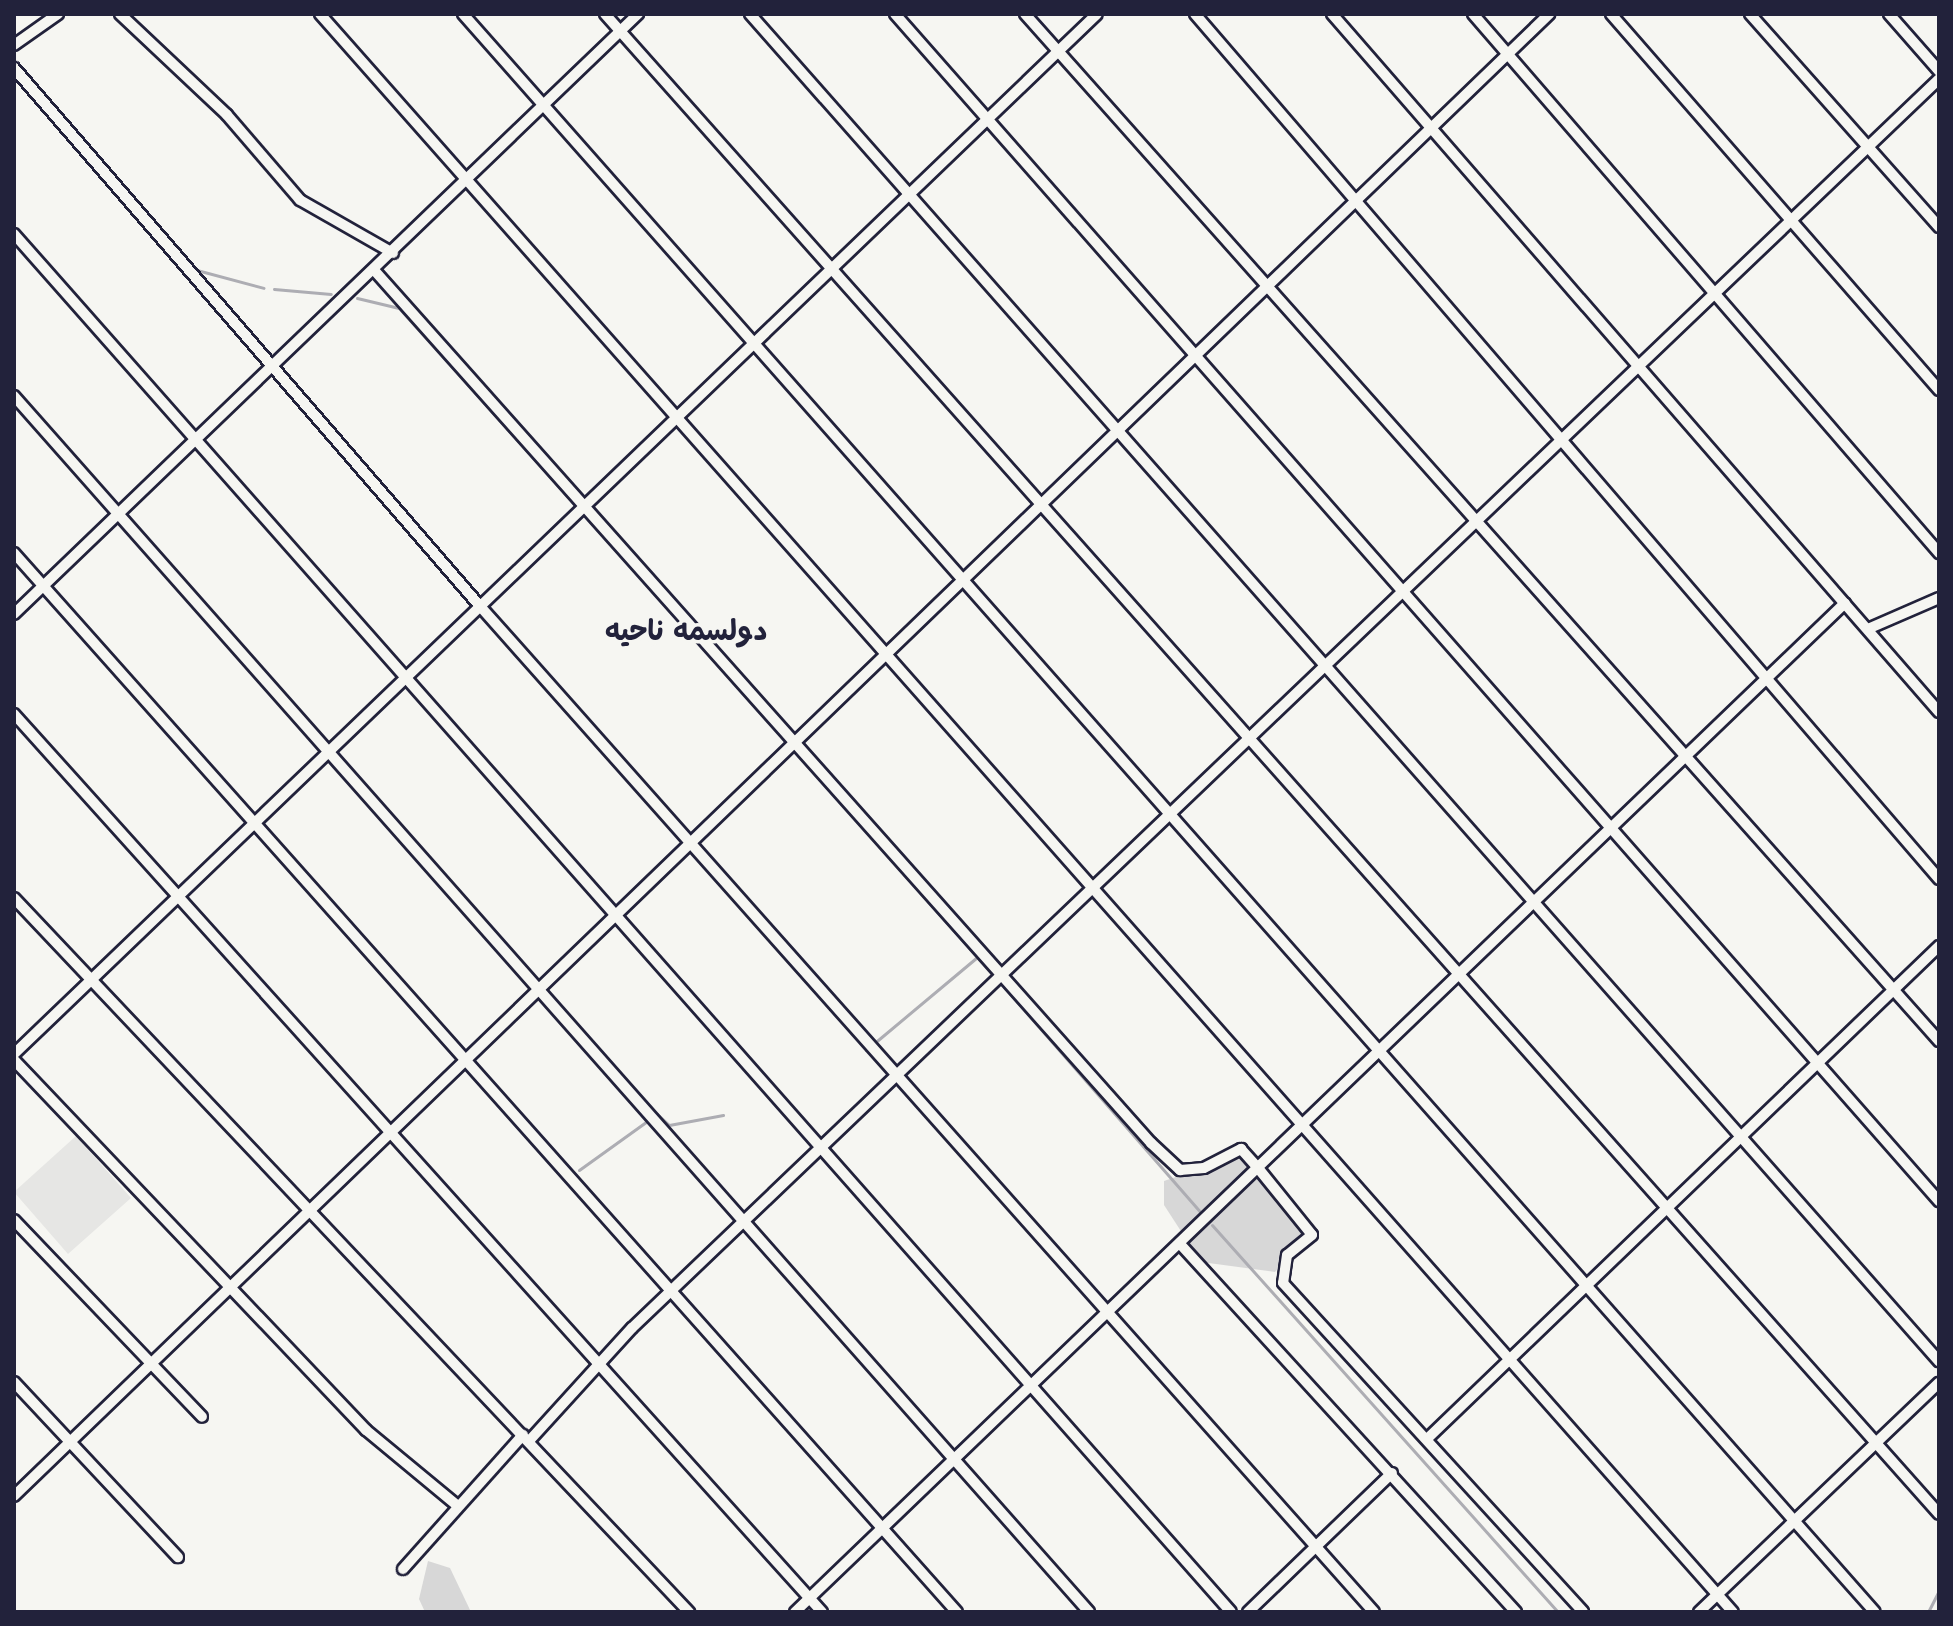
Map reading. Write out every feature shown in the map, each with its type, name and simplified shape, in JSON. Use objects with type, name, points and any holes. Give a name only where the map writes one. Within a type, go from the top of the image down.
[{"type":"street","points":[[14,45],[58,14]]},
{"type":"street","points":[[120,14],[227,115],[300,200],[393,253]]},
{"type":"street","points":[[320,14],[1733,1612]]},
{"type":"street","points":[[463,14],[1875,1612]]},
{"type":"street","points":[[605,14],[835,268],[1939,1514]]},
{"type":"street","points":[[14,614],[270,366],[393,253],[466,178],[638,14]]},
{"type":"street","points":[[750,14],[1939,1361]]},
{"type":"street","points":[[895,14],[1939,1201]]},
{"type":"street","points":[[1025,14],[1939,1041]]},
{"type":"street","points":[[458,1506],[366,1430],[14,1057],[88,976],[329,753],[479,605],[755,345],[1097,14]]},
{"type":"street","points":[[1195,14],[1939,879]]},
{"type":"street","points":[[1332,14],[1870,628],[1939,712]]},
{"type":"street","points":[[1473,14],[1939,553]]},
{"type":"street","points":[[14,1496],[312,1212],[536,988],[1549,14]]},
{"type":"street","points":[[1611,14],[1939,390]]},
{"type":"street","points":[[1750,14],[1939,227]]},
{"type":"street","points":[[1889,14],[1939,71]]},
{"type":"street","points":[[14,68],[479,605],[1374,1612]]},
{"type":"street","points":[[403,1569],[458,1506],[605,1363],[674,1290],[1563,442],[1792,221],[1866,145],[1939,79]]},
{"type":"street","points":[[14,234],[1231,1612]]},
{"type":"street","points":[[374,270],[588,504],[1004,976],[1180,1170],[1204,1168],[1241,1149],[1312,1235],[1287,1255],[1283,1283],[1429,1437],[1583,1612]]},
{"type":"street","points":[[14,396],[1089,1612]]},
{"type":"street","points":[[14,553],[252,825],[674,1290],[957,1612]]},
{"type":"street","points":[[1870,628],[1939,598]]},
{"type":"street","points":[[795,1612],[1181,1245],[1686,756],[1764,675],[1845,603]]},
{"type":"street","points":[[14,714],[173,897],[605,1363],[822,1612]]},
{"type":"street","points":[[14,898],[689,1612]]},
{"type":"street","points":[[1429,1437],[1939,946]]},
{"type":"street","points":[[14,1220],[202,1417]]},
{"type":"street","points":[[1181,1245],[1516,1612]]},
{"type":"street","points":[[14,1382],[178,1557]]},
{"type":"street","points":[[1699,1612],[1939,1383]]},
{"type":"street","points":[[1248,1612],[1392,1473]]},
{"type":"shaded area","points":[[76,1136],[131,1198],[68,1254],[14,1192]]},
{"type":"shaded area","points":[[1241,1155],[1304,1235],[1275,1272],[1201,1262],[1164,1205],[1164,1181]]},
{"type":"shaded area","points":[[428,1561],[450,1568],[471,1612],[425,1612],[419,1599]]},
{"type":"waterway","points":[[193,269],[264,288]]},
{"type":"waterway","points":[[274,289],[331,294]]},
{"type":"waterway","points":[[357,298],[399,308],[575,505]]},
{"type":"waterway","points":[[586,517],[785,739]]},
{"type":"waterway","points":[[795,750],[993,975]]},
{"type":"waterway","points":[[866,1050],[976,958]]},
{"type":"waterway","points":[[1004,987],[1201,1213]]},
{"type":"waterway","points":[[579,1170],[657,1114],[669,1125],[723,1115]]},
{"type":"waterway","points":[[1212,1225],[1558,1612]]},
{"type":"waterway","points":[[1928,1612],[1939,1590]]},
{"type":"district","name":"دولسمه ناحیه","points":[[686,630]]}]
